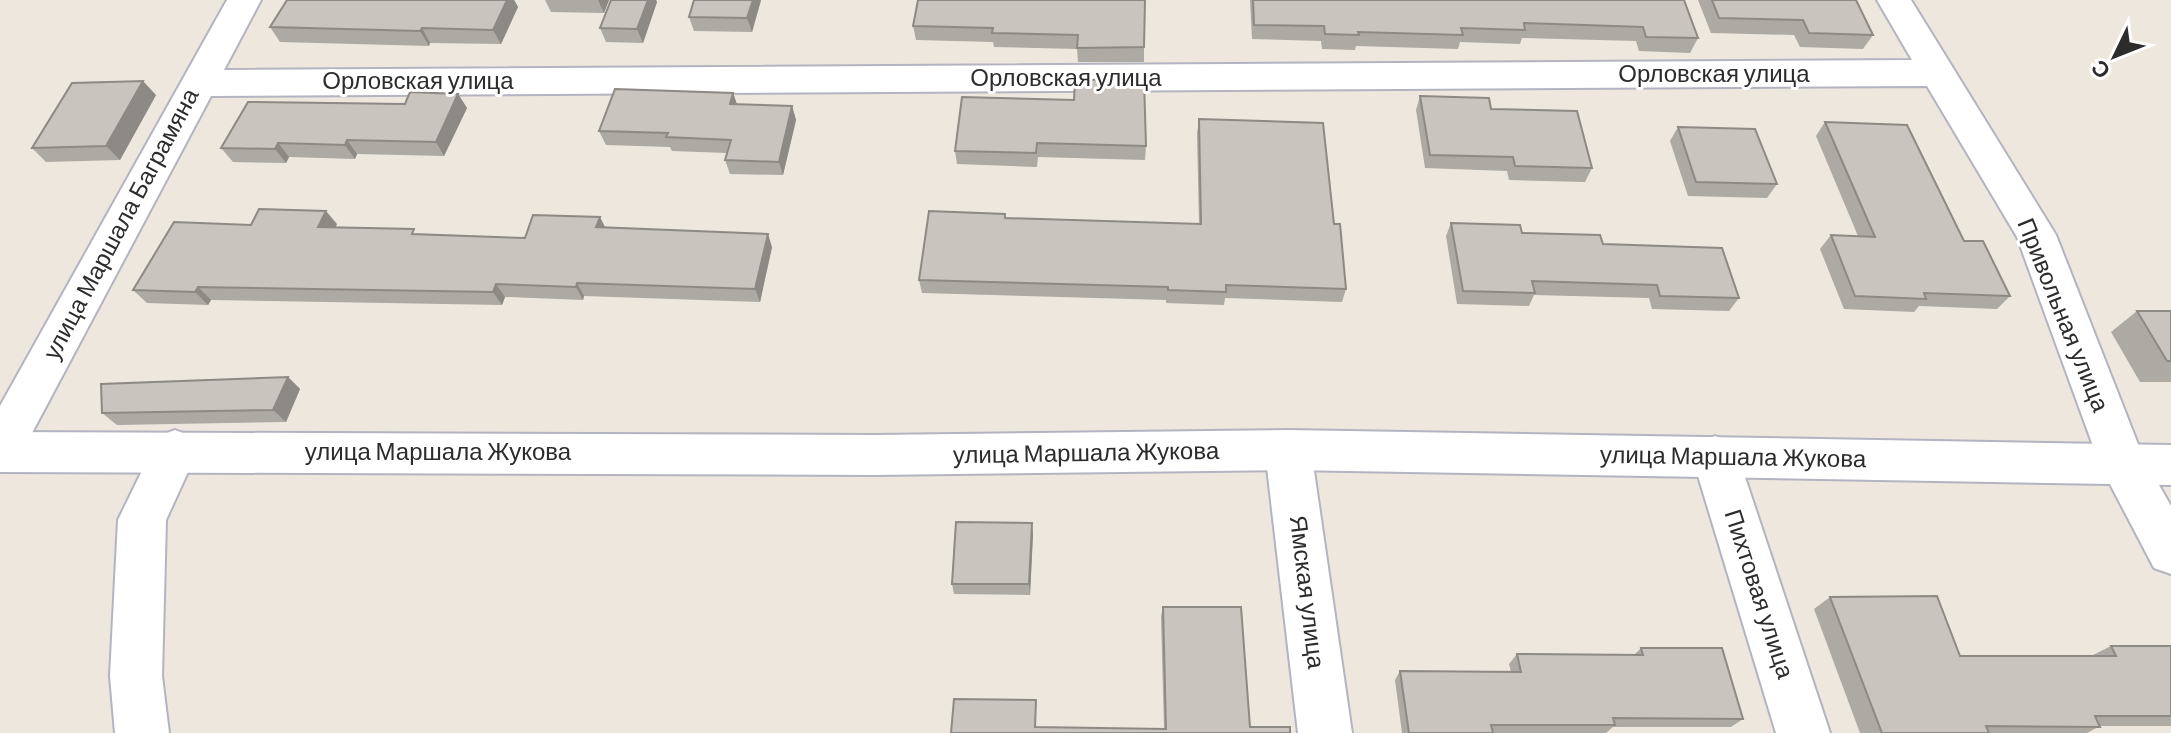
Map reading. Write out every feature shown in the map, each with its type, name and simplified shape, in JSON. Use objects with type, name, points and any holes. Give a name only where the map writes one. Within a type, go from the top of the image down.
[{"type":"street","name":"улица Маршала Баграмяна","points":[[0,450],[244,0]]},
{"type":"street","name":"Привольная улица","points":[[1894,0],[1935,73],[2036,235],[2123,465],[2171,552]]},
{"type":"street","name":"Орловская улица","points":[[197,83],[1935,73]]},
{"type":"street","name":"улица Маршала Жукова","points":[[0,450],[859,455],[1288,450],[2171,465]]},
{"type":"street","points":[[142,733],[136,676],[142,520],[175,450]]},
{"type":"street","name":"Ямская улица","points":[[1288,450],[1325,733]]},
{"type":"street","name":"Пихтовая улица","points":[[1715,456],[1803,733]]},
{"type":"building","points":[[287,0],[507,0],[493,30],[270,27]]},
{"type":"building","points":[[611,0],[648,0],[637,29],[600,28]]},
{"type":"building","points":[[694,0],[753,0],[747,18],[689,17]]},
{"type":"building","points":[[918,0],[1145,0],[1144,47],[1077,48],[1078,35],[992,33],[993,28],[913,26]]},
{"type":"building","points":[[1253,0],[1684,0],[1698,38],[1646,37],[1643,27],[1524,23],[1525,30],[1461,28],[1463,35],[1325,34],[1324,26],[1254,25]]},
{"type":"building","points":[[1712,0],[1856,0],[1873,35],[1809,33],[1803,20],[1719,18]]},
{"type":"building","points":[[1144,79],[1146,146],[1037,143],[1036,153],[955,151],[962,97],[1074,100],[1075,80]]},
{"type":"building","points":[[143,81],[106,146],[32,148],[72,83]]},
{"type":"building","points":[[615,89],[733,93],[730,104],[792,106],[779,162],[725,160],[731,140],[666,137],[668,133],[599,131]]},
{"type":"building","points":[[410,92],[458,94],[436,142],[347,140],[345,145],[278,143],[275,149],[221,148],[248,102],[405,104]]},
{"type":"building","points":[[1420,96],[1489,98],[1491,109],[1577,111],[1592,168],[1515,166],[1513,157],[1430,155]]},
{"type":"building","points":[[1199,119],[1323,123],[1334,224],[1340,224],[1346,289],[1226,285],[1226,292],[1168,290],[1168,287],[919,280],[929,211],[1005,214],[1005,218],[1201,224]]},
{"type":"building","points":[[1825,122],[1907,125],[1964,241],[1983,241],[2010,296],[1924,293],[1926,299],[1855,296],[1831,235],[1875,237]]},
{"type":"building","points":[[1678,127],[1755,129],[1777,184],[1696,182]]},
{"type":"building","points":[[259,209],[326,211],[318,227],[414,229],[412,234],[525,238],[533,215],[600,217],[596,227],[768,234],[755,289],[577,283],[576,287],[496,284],[493,292],[198,287],[195,292],[133,290],[174,222],[251,225]]},
{"type":"building","points":[[1451,223],[1520,225],[1522,233],[1600,235],[1603,244],[1722,248],[1739,298],[1660,296],[1657,285],[1532,281],[1535,293],[1463,291]]},
{"type":"building","points":[[2137,311],[2171,311],[2171,361],[2167,361]]},
{"type":"building","points":[[288,377],[273,410],[102,413],[101,384]]},
{"type":"building","points":[[956,522],[1032,523],[1029,584],[952,584]]},
{"type":"building","points":[[1937,596],[1960,656],[2116,656],[2111,646],[2171,646],[2171,716],[2095,716],[2100,727],[1986,726],[1989,733],[1882,733],[1830,597]]},
{"type":"building","points":[[1163,607],[1241,607],[1250,727],[1290,727],[1290,733],[951,733],[954,699],[1036,700],[1035,727],[1166,729]]},
{"type":"building","points":[[1641,648],[1722,648],[1743,719],[1613,718],[1615,725],[1491,725],[1493,733],[1409,733],[1400,671],[1521,672],[1517,654],[1643,655]]}]
